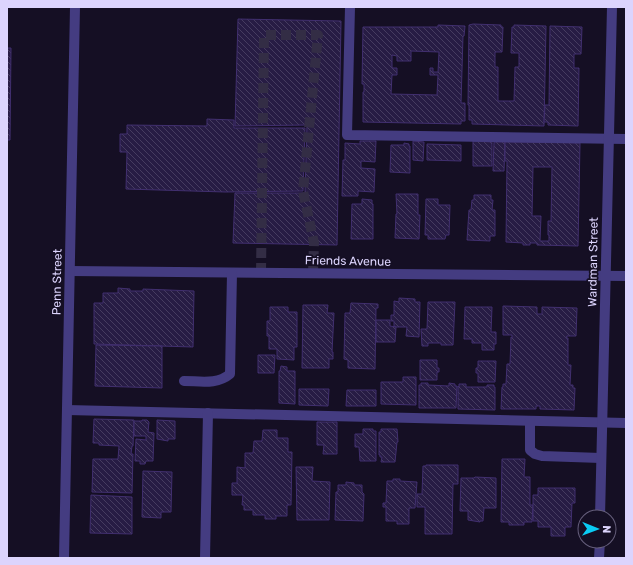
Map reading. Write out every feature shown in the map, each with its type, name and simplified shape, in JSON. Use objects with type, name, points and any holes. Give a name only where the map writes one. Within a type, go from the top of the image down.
[{"type":"street","name":"Penn Street","points":[[64,558],[75,7]]},
{"type":"street","points":[[350,7],[347,135],[626,139]]},
{"type":"street","name":"Wardman Street","points":[[600,509],[612,7]]},
{"type":"street","name":"Friends Avenue","points":[[70,271],[626,276]]},
{"type":"street","points":[[184,381],[217,381],[230,374],[232,273]]},
{"type":"street","points":[[67,410],[626,423]]},
{"type":"street","points":[[205,558],[208,413]]},
{"type":"street","points":[[530,421],[530,450],[535,454],[542,456],[601,458]]},
{"type":"building","points":[[238,19],[341,21],[337,245],[233,243],[235,193],[305,193],[307,125],[235,126]]},
{"type":"building","points":[[438,25],[465,26],[463,36],[461,103],[465,103],[465,121],[461,121],[461,124],[363,122],[363,27],[438,27]],"holes":[[[411,51],[439,52],[438,72],[433,72],[433,68],[430,68],[430,75],[438,75],[437,95],[391,94],[392,75],[397,75],[397,68],[392,68],[392,55],[397,56],[397,61],[411,61]]]},
{"type":"building","points":[[469,25],[501,25],[501,27],[503,27],[502,52],[495,52],[495,67],[498,67],[498,101],[514,101],[515,67],[519,67],[519,53],[511,53],[512,27],[514,27],[514,25],[546,26],[544,126],[472,124],[472,120],[469,120]]},
{"type":"building","points":[[550,26],[582,27],[581,54],[574,54],[574,68],[579,68],[578,126],[548,125],[548,122],[544,122],[545,105],[549,105]]},
{"type":"building","points":[[7,48],[11,48],[10,140],[7,140]]},
{"type":"building","points":[[207,119],[234,120],[234,128],[305,128],[303,191],[225,192],[126,189],[127,152],[120,152],[120,134],[127,134],[127,125],[207,126]]},
{"type":"building","points":[[360,141],[376,141],[375,162],[361,161],[361,168],[375,169],[374,192],[358,191],[358,196],[342,196],[345,143],[360,144]]},
{"type":"building","points":[[413,141],[424,142],[423,161],[413,160]]},
{"type":"building","points":[[473,141],[492,142],[492,166],[473,166]]},
{"type":"building","points":[[494,142],[505,142],[504,171],[493,171]]},
{"type":"building","points":[[505,142],[580,143],[578,246],[537,245],[537,243],[523,245],[523,243],[506,242],[507,161],[505,161]],"holes":[[[533,167],[552,167],[551,221],[548,221],[549,241],[540,241],[541,216],[532,216]]]},
{"type":"building","points":[[404,143],[409,144],[410,146],[410,173],[390,172],[391,145],[404,145]]},
{"type":"building","points":[[427,144],[461,145],[461,161],[427,160]]},
{"type":"building","points":[[396,194],[418,194],[418,215],[420,215],[419,239],[395,238],[397,214]]},
{"type":"building","points":[[474,195],[491,195],[491,200],[493,200],[492,210],[495,210],[495,236],[490,236],[490,241],[467,240],[469,210],[471,210]]},
{"type":"building","points":[[362,199],[372,200],[373,239],[351,239],[352,204],[362,204]]},
{"type":"building","points":[[426,199],[438,199],[438,205],[450,205],[449,235],[446,235],[445,239],[428,239],[428,235],[425,235]]},
{"type":"building","points":[[118,288],[130,289],[130,291],[143,291],[143,289],[194,291],[193,347],[94,344],[94,303],[103,303],[103,293],[118,293]]},
{"type":"building","points":[[399,298],[415,299],[415,302],[420,302],[419,337],[406,336],[407,327],[394,327],[394,321],[391,321],[391,315],[394,315],[394,301],[399,302]]},
{"type":"building","points":[[428,302],[455,302],[453,345],[428,343],[428,346],[422,346],[421,329],[427,329]]},
{"type":"building","points":[[351,303],[378,304],[378,308],[376,308],[375,369],[348,368],[348,360],[344,359],[345,313],[350,313]]},
{"type":"building","points":[[303,305],[328,305],[327,313],[334,313],[333,359],[329,359],[329,368],[302,368]]},
{"type":"building","points":[[503,306],[537,307],[537,314],[542,314],[542,307],[577,308],[576,336],[567,336],[566,338],[568,338],[568,365],[571,365],[570,385],[573,385],[573,388],[575,388],[574,410],[540,409],[540,406],[536,406],[536,409],[501,409],[502,387],[503,384],[506,384],[507,364],[510,364],[511,337],[512,338],[512,335],[503,335]]},
{"type":"building","points":[[270,307],[288,307],[288,312],[297,312],[297,347],[294,347],[294,360],[277,359],[277,349],[269,349],[267,321],[270,321]]},
{"type":"building","points":[[465,307],[492,307],[491,332],[496,332],[496,344],[494,344],[494,350],[482,350],[482,343],[472,343],[472,339],[464,339]]},
{"type":"building","points":[[376,320],[390,320],[390,326],[396,327],[395,342],[376,342]]},
{"type":"building","points":[[96,345],[162,346],[162,388],[95,386]]},
{"type":"building","points":[[258,355],[275,355],[274,373],[258,373]]},
{"type":"building","points":[[420,360],[437,360],[437,368],[439,368],[439,372],[437,372],[437,380],[420,380]]},
{"type":"building","points":[[478,361],[496,361],[495,382],[478,382],[478,373],[476,373],[476,368],[478,368]]},
{"type":"building","points":[[281,366],[287,367],[287,371],[295,371],[295,404],[279,403],[279,371]]},
{"type":"building","points":[[403,377],[416,377],[416,405],[381,404],[381,382],[403,382]]},
{"type":"building","points":[[421,383],[428,383],[428,385],[449,386],[449,383],[455,384],[455,386],[457,386],[456,408],[419,408],[419,385],[421,385]]},
{"type":"building","points":[[459,384],[466,384],[466,387],[487,387],[487,385],[494,385],[495,410],[458,409]]},
{"type":"building","points":[[299,389],[329,389],[328,406],[299,405]]},
{"type":"building","points":[[347,390],[376,390],[376,406],[346,406]]},
{"type":"building","points":[[94,419],[134,420],[133,446],[131,454],[133,454],[132,493],[92,492],[93,459],[118,459],[119,446],[99,445],[99,443],[93,443]]},
{"type":"building","points":[[147,420],[149,422],[148,432],[154,433],[153,461],[146,461],[145,464],[140,464],[140,461],[135,461],[136,439],[146,440],[146,436],[134,436],[134,421]]},
{"type":"building","points":[[157,420],[175,421],[175,439],[168,439],[168,441],[157,439]]},
{"type":"building","points":[[317,422],[337,422],[337,454],[323,454],[324,445],[317,445]]},
{"type":"building","points":[[363,429],[373,429],[373,431],[376,431],[376,461],[360,461],[359,447],[355,447],[355,434],[363,434]]},
{"type":"building","points":[[381,429],[397,429],[398,442],[395,462],[381,462],[382,457],[379,455],[379,432],[381,432]]},
{"type":"building","points":[[263,430],[277,430],[277,438],[288,438],[288,452],[292,452],[291,505],[287,505],[287,516],[276,516],[276,519],[265,519],[265,515],[253,515],[253,510],[244,510],[244,505],[242,505],[243,495],[232,495],[232,483],[237,483],[237,467],[245,468],[245,453],[253,453],[254,441],[262,441]]},
{"type":"building","points":[[502,459],[525,459],[524,477],[530,477],[530,505],[533,505],[532,522],[524,522],[524,525],[509,525],[509,522],[501,522]]},
{"type":"building","points":[[458,465],[458,484],[453,484],[452,534],[425,534],[425,507],[417,507],[417,494],[422,494],[423,466]]},
{"type":"building","points":[[296,467],[313,467],[312,481],[330,482],[329,520],[297,520]]},
{"type":"building","points":[[143,471],[172,472],[171,512],[161,512],[161,518],[142,517]]},
{"type":"building","points":[[461,478],[496,478],[496,508],[484,508],[483,521],[480,522],[468,520],[468,511],[460,511]]},
{"type":"building","points":[[393,479],[417,482],[415,508],[409,508],[409,524],[397,524],[397,521],[386,521],[386,507],[383,507],[383,503],[386,503],[387,481],[393,481]]},
{"type":"building","points":[[346,482],[354,483],[354,485],[362,485],[362,492],[364,494],[363,521],[335,520],[336,492],[338,492],[338,485],[346,485]]},
{"type":"building","points":[[538,488],[575,488],[575,503],[572,503],[571,527],[565,527],[565,536],[551,536],[551,527],[538,527],[538,521],[533,521],[533,495],[538,495]]},
{"type":"building","points":[[91,495],[132,497],[132,534],[90,533]]},
{"type":"tunnel","points":[[261,273],[264,35],[318,35],[303,191],[314,243],[313,273]]}]
